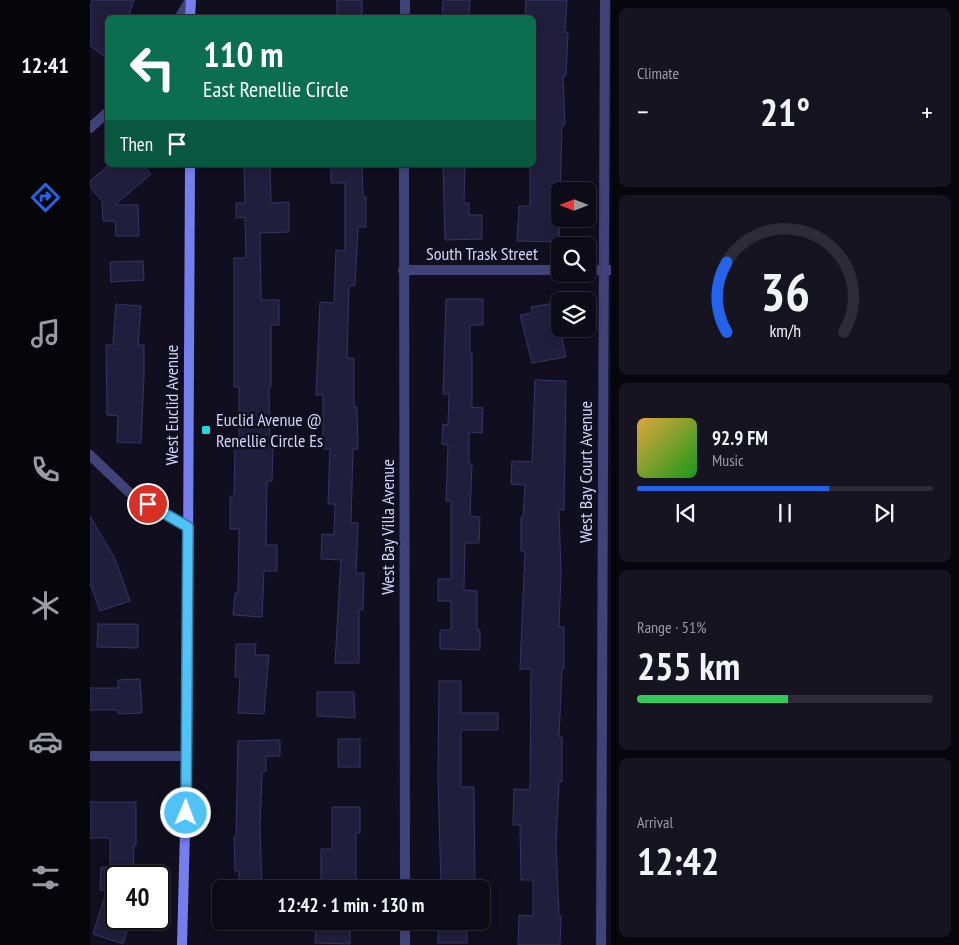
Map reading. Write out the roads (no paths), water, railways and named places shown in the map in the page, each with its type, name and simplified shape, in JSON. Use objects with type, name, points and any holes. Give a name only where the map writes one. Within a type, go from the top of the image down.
[{"type":"street","points":[[181,15],[190,0]]},
{"type":"street","points":[[190,0],[190,15]]},
{"type":"street","points":[[405,0],[405,15]]},
{"type":"street","name":"West Bay Court Avenue","points":[[601,945],[608,270],[605,0]]},
{"type":"street","points":[[90,128],[105,115]]},
{"type":"street","name":"West Euclid Avenue","points":[[182,945],[187,756],[190,167]]},
{"type":"street","name":"West Bay Villa Avenue","points":[[404,167],[405,880]]},
{"type":"street","name":"South Trask Street","points":[[403,270],[551,270]]},
{"type":"street","points":[[90,455],[134,496],[188,527]]},
{"type":"street","points":[[90,756],[187,756]]},
{"type":"street","points":[[405,930],[405,945]]},
{"type":"place","name":"Euclid Avenue @ Renellie Circle Es","points":[[206,430]]}]
